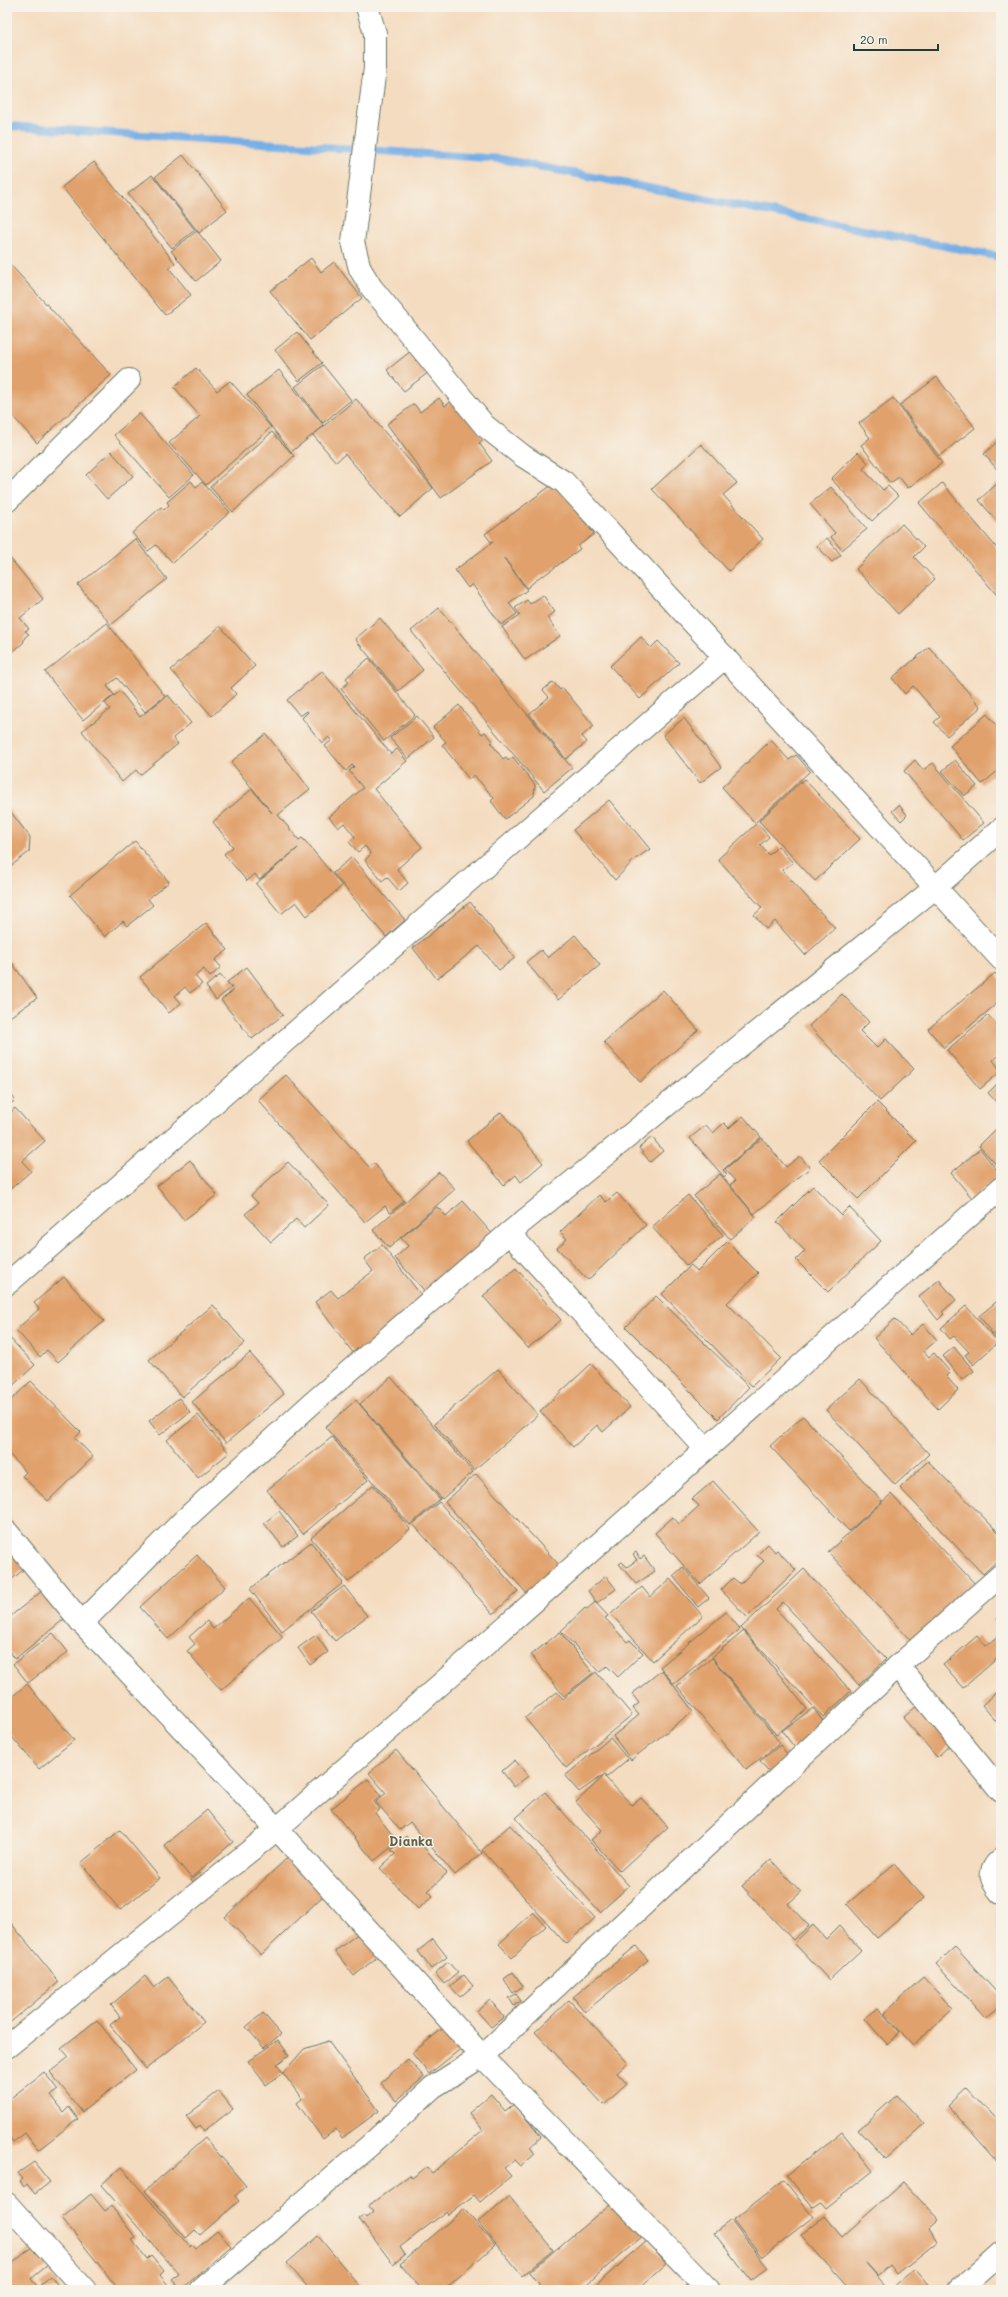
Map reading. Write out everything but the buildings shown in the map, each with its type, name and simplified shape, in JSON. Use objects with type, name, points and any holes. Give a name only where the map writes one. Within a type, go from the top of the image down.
[{"type":"street","points":[[367,7],[375,33],[375,68],[353,242],[360,269],[371,287],[484,426],[523,456],[564,482],[1001,959]]},
{"type":"street","points":[[7,501],[129,380]]},
{"type":"street","points":[[7,1284],[725,657]]},
{"type":"street","points":[[82,1623],[184,1520],[293,1420],[509,1233],[936,887],[1001,829]]},
{"type":"street","points":[[7,2047],[277,1829],[1001,1188]]},
{"type":"street","points":[[509,1233],[706,1449]]},
{"type":"street","points":[[7,1532],[82,1623],[277,1829],[482,2056],[709,2290]]},
{"type":"street","points":[[201,2290],[369,2146],[434,2087],[482,2056],[898,1666],[1001,1575]]},
{"type":"street","points":[[898,1666],[1001,1791]]},
{"type":"street","points":[[1001,1858],[993,1865],[991,1876],[994,1886],[1001,1894]]},
{"type":"street","points":[[7,2204],[85,2290]]},
{"type":"street","points":[[960,2290],[1001,2253]]},
{"type":"waterway","points":[[7,126],[501,159],[1001,257]]},
{"type":"district","name":"Dianka","points":[[411,1840]]}]
